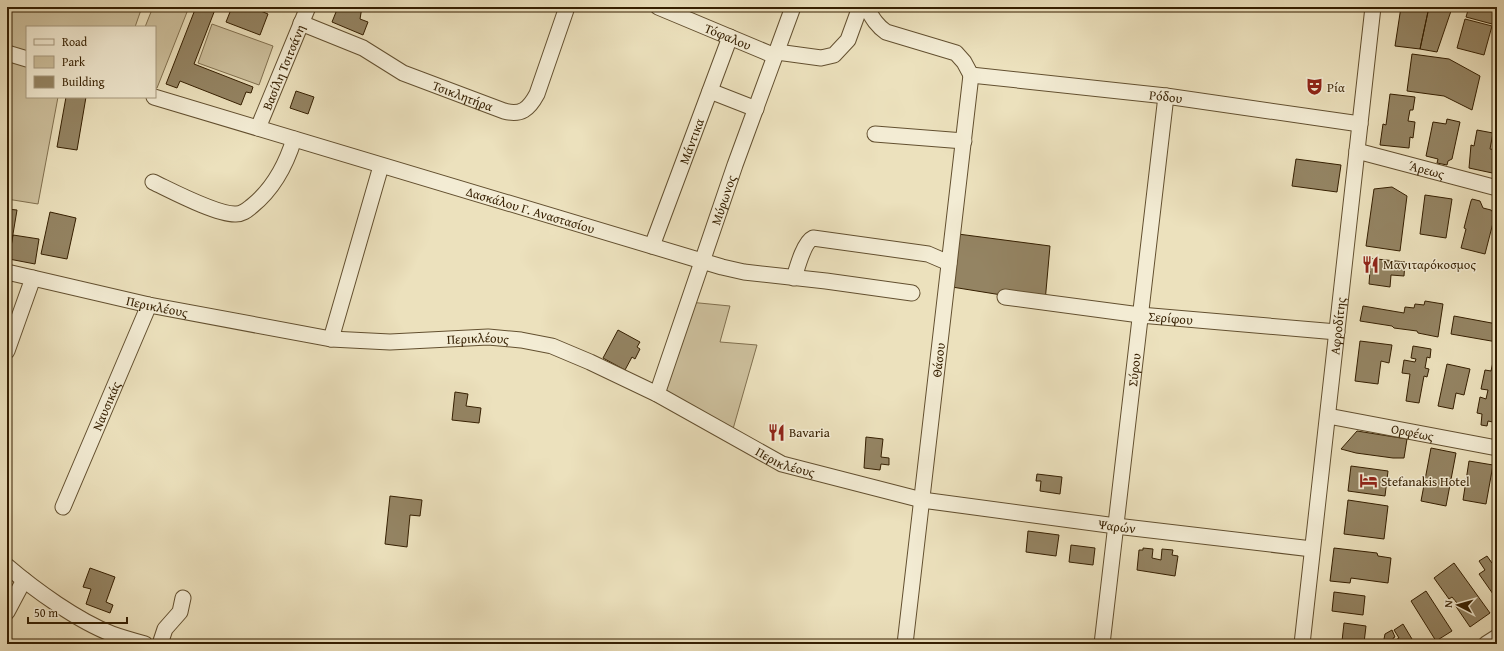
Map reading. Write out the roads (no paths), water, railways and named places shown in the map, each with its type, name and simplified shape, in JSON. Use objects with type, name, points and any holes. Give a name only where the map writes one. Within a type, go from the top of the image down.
[{"type":"street","name":"Βασίλη Τσιτσάνη","points":[[258,128],[308,7]]},
{"type":"street","name":"Τσικλητήρα","points":[[301,23],[363,48],[403,73],[504,112],[518,113],[529,107],[537,94],[567,7]]},
{"type":"street","name":"Τόφαλου","points":[[658,7],[730,37],[776,54],[821,58],[834,55],[848,40],[860,7]]},
{"type":"street","name":"Μύρωνος","points":[[657,394],[735,165],[793,7]]},
{"type":"street","points":[[866,7],[874,21],[886,32],[956,53],[964,62],[971,75]]},
{"type":"street","name":"Αφροδίτης","points":[[1302,644],[1373,7]]},
{"type":"street","name":"Μάντικα","points":[[652,246],[730,37]]},
{"type":"street","points":[[7,53],[26,59]]},
{"type":"street","name":"Ρόδου","points":[[971,75],[1166,96],[1360,124]]},
{"type":"street","name":"Θάσου","points":[[905,644],[971,75]]},
{"type":"street","points":[[710,90],[756,109]]},
{"type":"street","name":"Σύρου","points":[[1102,644],[1166,96]]},
{"type":"street","name":"Δασκάλου Γ. Αναστασίου","points":[[156,98],[381,166],[744,272],[826,281],[912,293]]},
{"type":"street","points":[[875,134],[964,141]]},
{"type":"street","points":[[153,182],[228,214],[242,213],[264,196],[279,174],[290,153],[294,139]]},
{"type":"street","name":"Άρεως","points":[[1357,150],[1497,188]]},
{"type":"street","points":[[330,339],[381,166]]},
{"type":"street","points":[[794,278],[806,245],[813,238],[928,254],[950,263]]},
{"type":"street","name":"Περικλέους","points":[[7,272],[149,305],[330,339],[390,342],[488,337],[521,340],[552,346],[590,362],[657,394],[782,464],[922,500]]},
{"type":"street","points":[[7,351],[33,278]]},
{"type":"street","name":"Σερίφου","points":[[1005,297],[1140,315],[1337,332]]},
{"type":"street","name":"Ναυσικάς","points":[[63,507],[149,305]]},
{"type":"street","name":"Ορφέως","points":[[1328,416],[1497,448]]},
{"type":"street","name":"Ψαρών","points":[[922,500],[1116,526],[1312,549]]},
{"type":"street","points":[[7,566],[24,580],[75,615],[112,634],[145,644]]},
{"type":"street","points":[[7,612],[24,580]]},
{"type":"street","points":[[160,644],[165,629],[180,612],[183,598]]},
{"type":"street","points":[[1486,644],[1497,637]]},
{"type":"place","name":"Ρία","points":[[1314,87]]},
{"type":"place","name":"Μανιταρόκοσμος","points":[[1370,264]]},
{"type":"place","name":"Bavaria","points":[[776,432]]},
{"type":"place","name":"Stefanakis Hotel","points":[[1368,481]]}]
